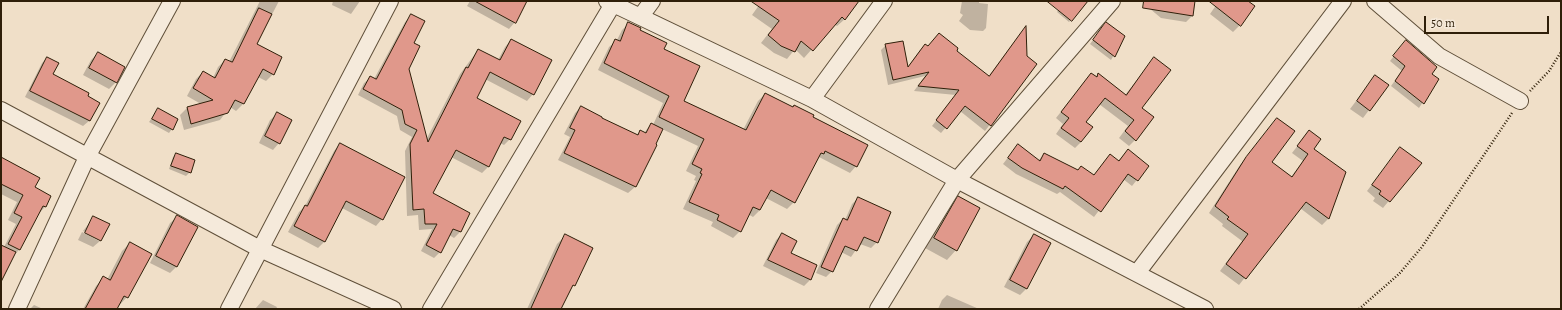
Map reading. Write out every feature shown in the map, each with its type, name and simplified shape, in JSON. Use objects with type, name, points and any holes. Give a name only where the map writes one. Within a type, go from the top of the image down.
[{"type":"street","points":[[17,309],[87,157],[172,1]]},
{"type":"street","points":[[229,309],[390,1]]},
{"type":"street","points":[[641,16],[652,1]]},
{"type":"street","points":[[812,99],[884,1]]},
{"type":"street","points":[[878,309],[957,180],[1112,1]]},
{"type":"street","points":[[1137,273],[1343,1]]},
{"type":"street","points":[[1375,1],[1439,56],[1520,101]]},
{"type":"street","points":[[431,309],[610,3],[641,16],[812,99],[957,180],[1205,309]]},
{"type":"street","points":[[1,110],[260,248],[393,309]]},
{"type":"path","points":[[1360,309],[1398,274],[1422,247],[1520,101],[1549,71],[1561,52]]},
{"type":"building","points":[[475,1],[527,1],[516,23]]},
{"type":"building","points":[[751,1],[859,1],[845,20],[842,17],[813,51],[801,41],[795,52],[781,46],[768,35],[779,21]]},
{"type":"building","points":[[1047,1],[1088,1],[1072,21]]},
{"type":"building","points":[[1144,1],[1195,1],[1193,16],[1143,8]]},
{"type":"building","points":[[1209,1],[1248,1],[1255,6],[1241,26]]},
{"type":"building","points":[[259,8],[272,14],[257,44],[282,57],[274,75],[263,69],[244,104],[235,100],[228,113],[191,124],[187,107],[213,100],[193,88],[203,71],[215,78],[225,59],[232,62]]},
{"type":"building","points":[[411,14],[425,21],[414,43],[420,46],[409,69],[428,142],[466,67],[468,68],[478,49],[500,60],[511,39],[552,60],[534,95],[490,72],[477,98],[521,121],[511,140],[504,137],[489,167],[456,150],[433,193],[470,213],[461,232],[453,229],[441,253],[426,245],[437,224],[425,224],[424,209],[413,210],[410,144],[417,130],[405,124],[402,110],[363,89],[370,76],[376,79]]},
{"type":"building","points":[[628,22],[641,28],[640,30],[667,43],[664,49],[700,66],[684,101],[746,130],[765,93],[793,107],[794,105],[814,115],[813,117],[868,145],[857,167],[825,151],[824,154],[821,153],[795,203],[771,190],[760,210],[753,207],[741,232],[717,220],[719,215],[689,202],[702,174],[700,173],[702,169],[692,164],[704,139],[659,117],[669,96],[604,63],[615,39],[620,41]]},
{"type":"building","points":[[1106,22],[1125,36],[1115,57],[1093,40]]},
{"type":"building","points":[[1026,26],[1027,56],[1037,64],[991,126],[965,106],[947,129],[936,120],[959,90],[918,86],[929,72],[893,80],[885,44],[903,41],[908,67],[925,44],[928,46],[939,33],[958,48],[957,51],[989,76]]},
{"type":"building","points":[[1406,40],[1437,67],[1432,74],[1439,79],[1424,104],[1395,81],[1405,66],[1393,56]]},
{"type":"building","points":[[98,52],[125,67],[117,83],[89,68]]},
{"type":"building","points":[[47,57],[59,63],[53,74],[89,93],[88,96],[100,103],[90,121],[30,91]]},
{"type":"building","points":[[1154,57],[1171,70],[1142,108],[1154,117],[1136,141],[1125,131],[1134,120],[1105,98],[1086,122],[1093,127],[1081,142],[1061,128],[1069,118],[1061,112],[1091,73],[1097,77],[1098,73],[1126,95]]},
{"type":"building","points":[[1375,75],[1389,85],[1370,111],[1357,101]]},
{"type":"building","points":[[581,106],[638,135],[640,130],[646,133],[651,123],[663,129],[656,144],[657,145],[636,187],[564,153],[575,130],[570,128]]},
{"type":"building","points":[[158,108],[178,119],[173,130],[152,119]]},
{"type":"building","points":[[277,112],[292,120],[280,144],[265,136]]},
{"type":"building","points":[[1277,118],[1295,131],[1272,162],[1292,177],[1308,154],[1297,146],[1309,130],[1321,139],[1314,149],[1346,172],[1329,219],[1306,202],[1246,279],[1226,264],[1248,234],[1227,219],[1229,217],[1215,206],[1246,157]]},
{"type":"building","points":[[340,143],[405,177],[383,220],[346,201],[325,242],[294,226],[305,205],[307,206]]},
{"type":"building","points":[[1018,144],[1040,161],[1044,153],[1078,170],[1081,166],[1094,175],[1110,154],[1119,161],[1128,149],[1149,166],[1138,181],[1128,174],[1101,212],[1065,186],[1063,189],[1022,168],[1008,158]]},
{"type":"building","points":[[1400,147],[1422,163],[1390,202],[1379,194],[1381,191],[1372,185]]},
{"type":"building","points":[[176,153],[195,160],[191,173],[171,166]]},
{"type":"building","points":[[1,157],[40,178],[35,187],[51,196],[46,207],[43,206],[20,250],[8,244],[22,217],[14,213],[23,195],[1,184]]},
{"type":"building","points":[[958,196],[980,208],[957,251],[934,238]]},
{"type":"building","points":[[858,197],[891,212],[878,243],[864,237],[857,251],[845,246],[833,272],[821,267],[843,218],[847,220]]},
{"type":"building","points":[[177,215],[198,227],[177,267],[156,256]]},
{"type":"building","points":[[93,216],[110,224],[101,241],[85,233]]},
{"type":"building","points":[[782,233],[797,241],[791,253],[817,265],[811,280],[768,260]]},
{"type":"building","points":[[565,234],[593,248],[575,286],[573,285],[561,309],[531,309]]},
{"type":"building","points":[[1034,234],[1051,243],[1027,289],[1010,280]]},
{"type":"building","points":[[130,242],[152,254],[128,298],[124,296],[117,309],[85,309],[103,276],[110,280]]},
{"type":"building","points":[[1,245],[16,252],[1,282]]}]
